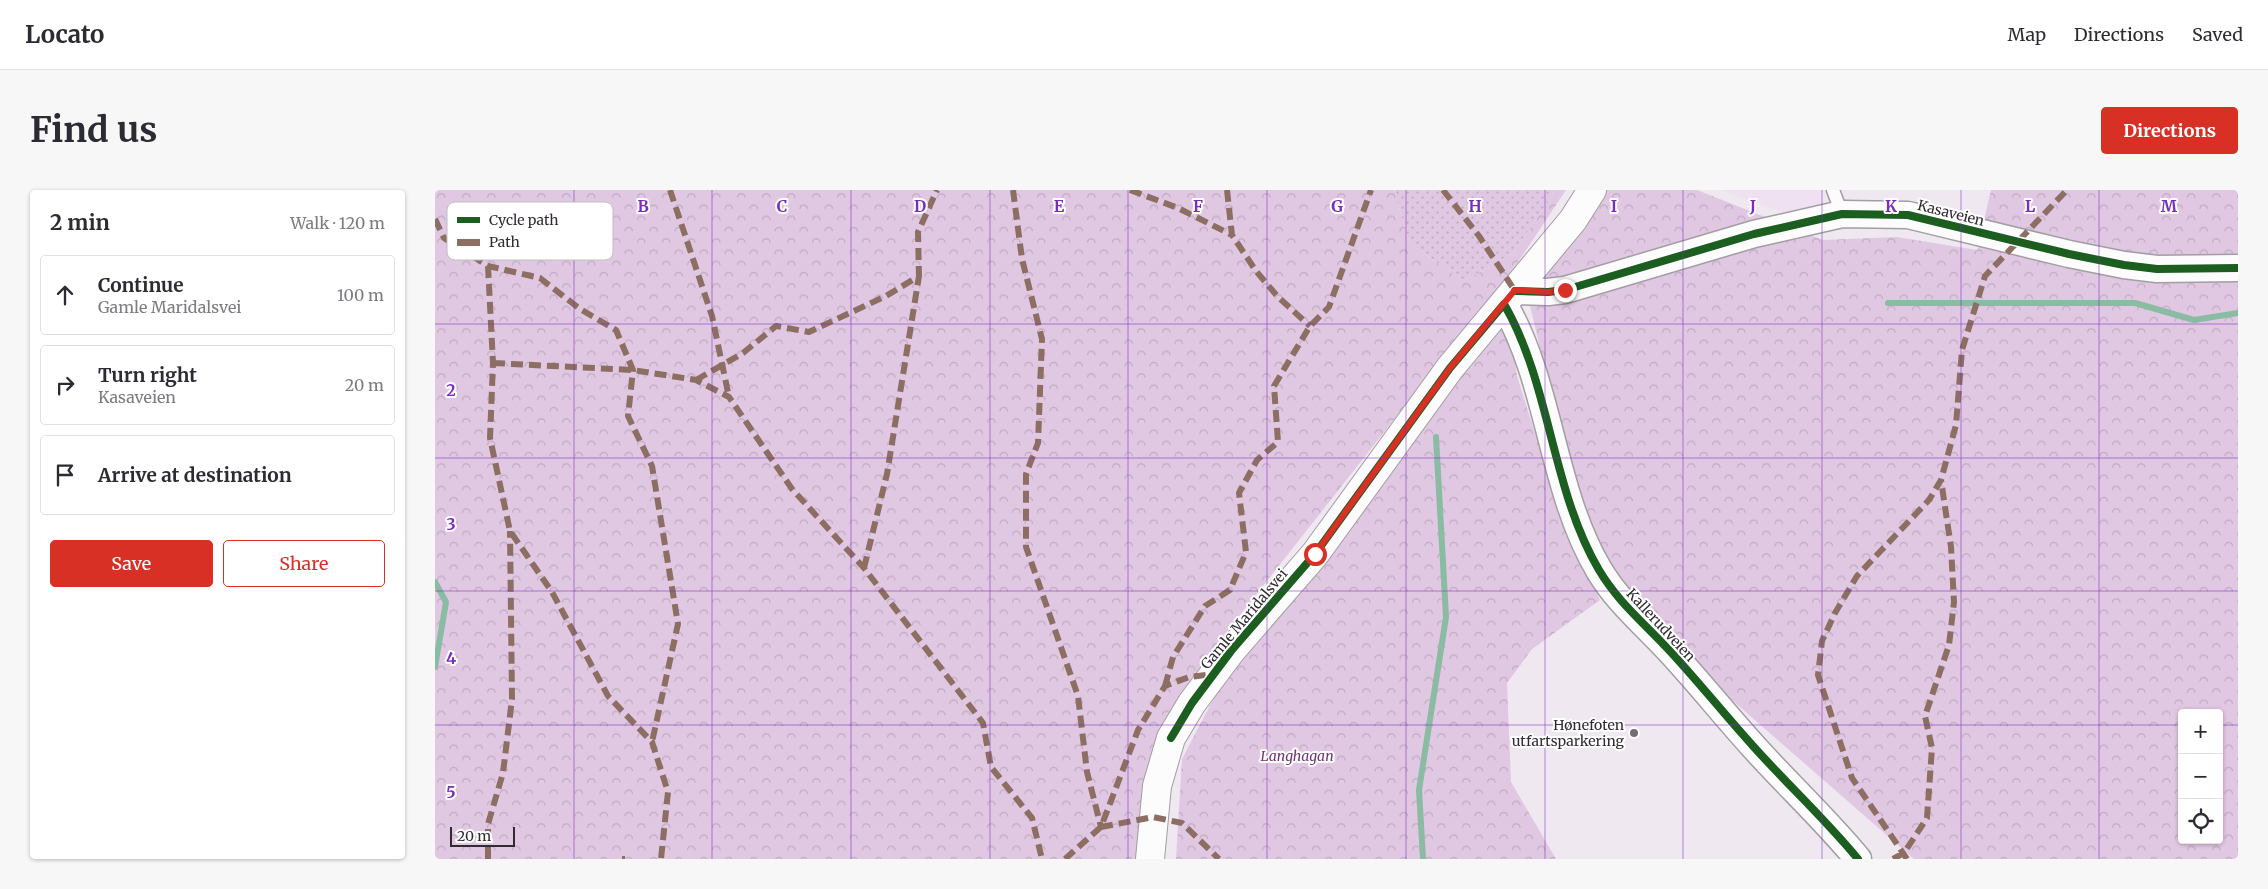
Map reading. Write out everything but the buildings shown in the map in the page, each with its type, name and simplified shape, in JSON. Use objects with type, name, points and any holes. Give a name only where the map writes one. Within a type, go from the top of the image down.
[{"type":"street","name":"Gamle Maridalsvei","points":[[1150,859],[1157,786],[1171,738],[1191,703],[1231,651],[1315,554],[1450,368],[1573,220],[1592,190]]},
{"type":"street","name":"Kasaveien","points":[[1509,297],[1565,290],[1754,234],[1842,214],[1908,216],[2124,265],[2157,269],[2238,268]]},
{"type":"street","name":"Kallerudveien","points":[[1509,297],[1578,526],[1599,569],[1620,602],[1668,649],[1753,746],[1858,859]]},
{"type":"lane","points":[[1833,190],[1842,214]]},
{"type":"shaded area","points":[[1720,190],[1823,190],[1820,213],[1799,218]]},
{"type":"green space","points":[[435,190],[1396,190],[1395,194],[1410,244],[1464,281],[1512,255],[1556,190],[1566,190],[1518,262],[1222,638],[1159,749],[1138,859],[435,859]]},
{"type":"green space","points":[[1396,190],[1556,190],[1512,255],[1464,281],[1410,244],[1395,194]]},
{"type":"green space","points":[[1586,190],[1697,190],[1823,240],[1897,237],[1977,250],[1991,190],[2238,190],[2238,859],[1914,859],[1615,598],[1581,522],[1524,280]]},
{"type":"green space","name":"Langhagan","points":[[1507,307],[1517,376],[1562,519],[1600,600],[1532,649],[1507,683],[1511,782],[1556,859],[1176,859],[1182,759],[1231,665]]},
{"type":"waterway","points":[[1888,303],[2135,303],[2194,320],[2238,313]]},
{"type":"waterway","points":[[1423,859],[1419,790],[1446,617],[1436,437]]},
{"type":"waterway","points":[[435,582],[446,602],[435,667]]},
{"type":"marked path","points":[[670,190],[712,316],[729,397]]},
{"type":"marked path","points":[[696,380],[743,353],[776,326],[809,332],[886,296],[919,276],[918,232],[937,190]]},
{"type":"marked path","points":[[1013,190],[1022,259],[1042,339],[1038,443],[1026,474],[1026,547],[1078,696],[1087,772],[1101,827]]},
{"type":"marked path","points":[[1130,190],[1178,208],[1232,235]]},
{"type":"marked path","points":[[1227,190],[1232,235],[1256,271],[1278,297],[1310,326]]},
{"type":"marked path","points":[[1165,686],[1173,657],[1205,606],[1230,590],[1246,552],[1239,493],[1257,460],[1278,442],[1274,386],[1310,326],[1329,307],[1371,190]]},
{"type":"marked path","points":[[1443,190],[1479,236],[1515,291]]},
{"type":"marked path","points":[[1907,859],[1852,778],[1818,675],[1822,641],[1835,613],[1857,576],[1929,500],[1941,480],[1956,425],[1962,350],[1985,276],[2067,190]]},
{"type":"marked path","points":[[435,219],[444,238],[447,240]]},
{"type":"marked path","points":[[479,260],[488,266],[540,278],[580,309],[616,330],[633,370],[628,416],[652,466],[678,624],[652,742]]},
{"type":"marked path","points":[[488,266],[493,363],[490,438],[510,531],[552,592],[608,696],[652,742],[668,792],[661,859]]},
{"type":"marked path","points":[[864,568],[887,474],[919,276]]},
{"type":"marked path","points":[[493,363],[633,370],[696,380],[729,397],[792,489],[864,568],[983,723],[991,767],[1032,818],[1042,859]]},
{"type":"marked path","points":[[1893,859],[1904,853],[1927,818],[1932,748],[1925,716],[1949,645],[1954,602],[1951,547],[1941,480]]},
{"type":"marked path","points":[[488,859],[488,824],[503,773],[512,699],[510,531]]},
{"type":"marked path","points":[[1065,859],[1101,827],[1138,730],[1165,686],[1189,677],[1214,674]]},
{"type":"marked path","points":[[1101,827],[1153,817],[1182,823],[1219,859]]},
{"type":"cycle path","points":[[1515,291],[1548,292],[1565,290],[1754,234],[1842,214],[1908,215],[2069,254],[2124,265],[2157,269],[2238,268]]},
{"type":"cycle path","points":[[1171,738],[1192,703],[1231,651],[1315,554],[1450,368],[1504,304],[1520,335],[1532,368],[1560,472],[1583,539],[1606,581],[1753,746],[1858,859]]},
{"type":"place","name":"Hønefoten utfartsparkering","points":[[1634,733]]},
{"type":"route","points":[[1315,554],[1450,368],[1515,290],[1531,292],[1565,290]]}]
